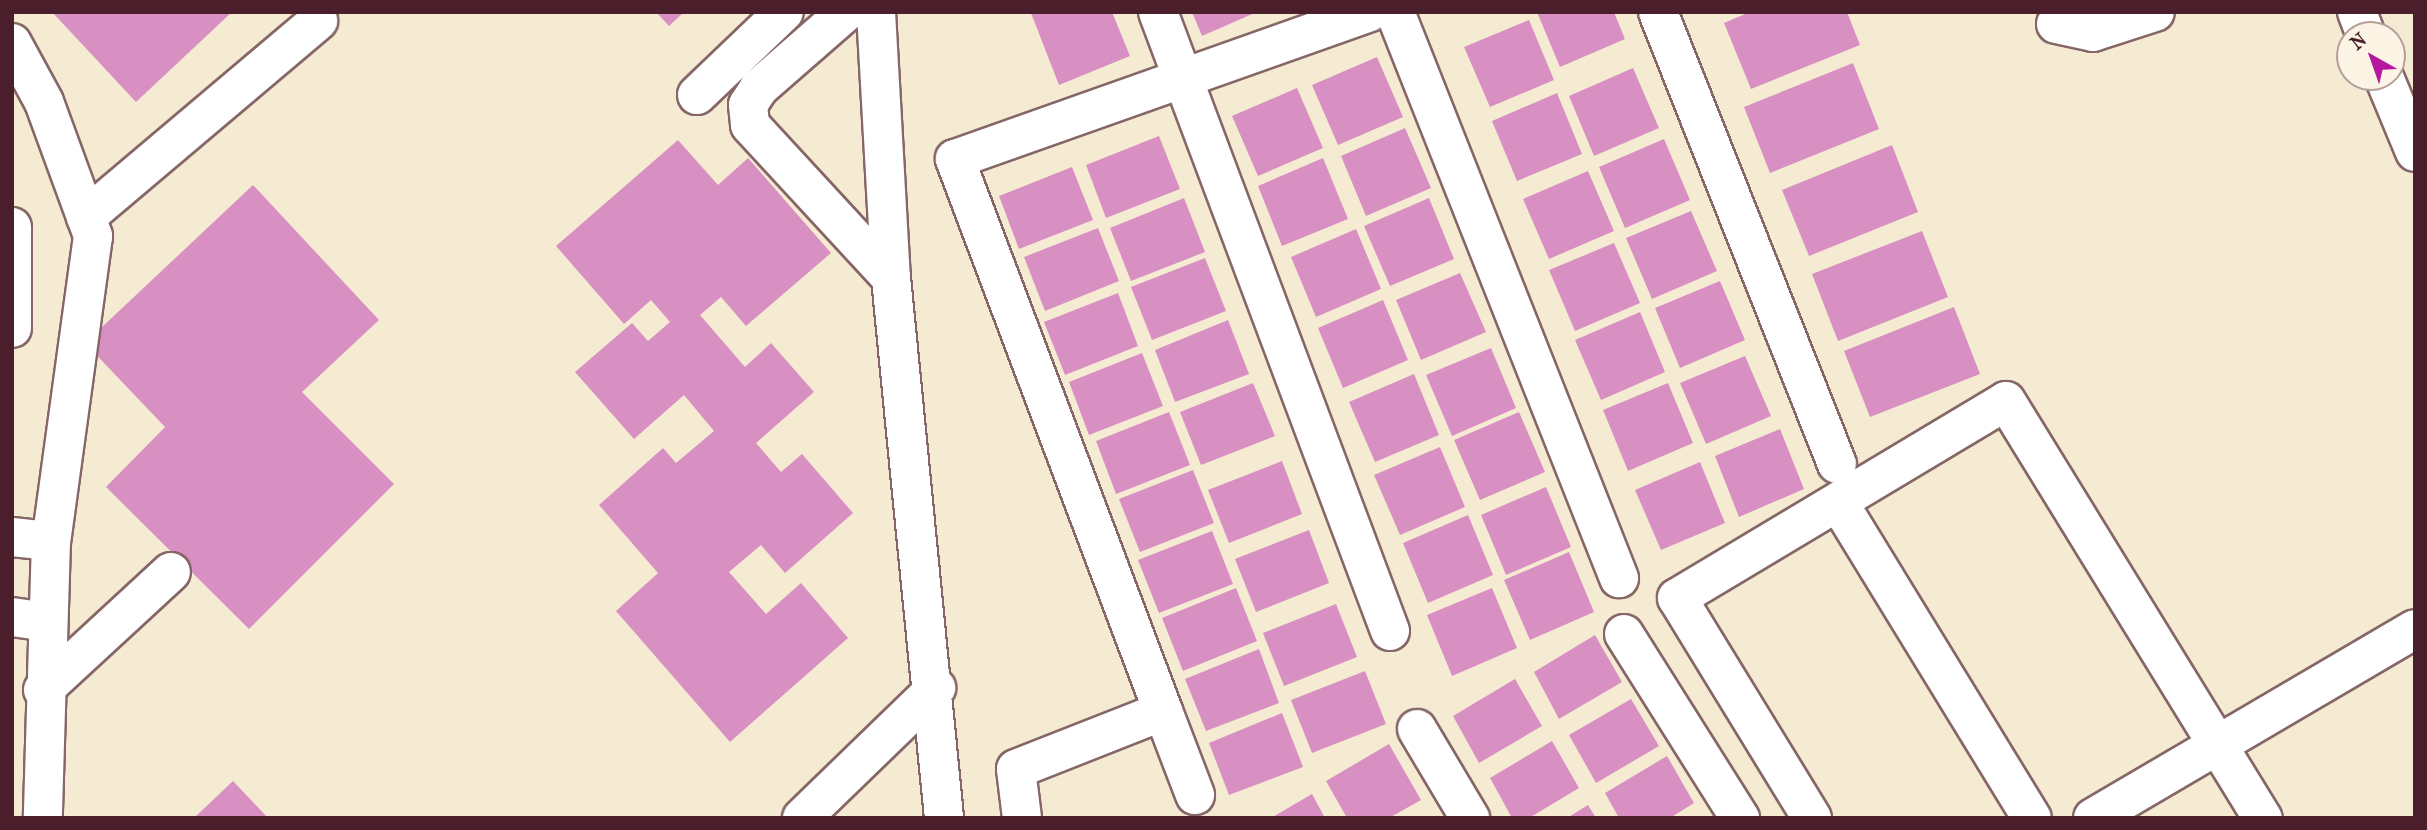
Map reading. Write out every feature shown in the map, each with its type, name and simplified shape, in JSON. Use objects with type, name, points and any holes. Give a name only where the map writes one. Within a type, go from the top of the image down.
[{"type":"street","points":[[697,95],[785,12]]},
{"type":"street","points":[[846,12],[759,88],[748,105],[750,125],[891,278]]},
{"type":"street","points":[[876,12],[891,278],[936,688],[944,818]]},
{"type":"street","points":[[1158,12],[1390,631]]},
{"type":"street","points":[[1195,795],[955,159],[1370,12]]},
{"type":"street","points":[[1395,12],[1619,578]]},
{"type":"street","points":[[1658,12],[1837,464]]},
{"type":"street","points":[[2058,16],[2093,32],[2155,12]]},
{"type":"street","points":[[86,217],[318,22]]},
{"type":"street","points":[[12,43],[44,102],[93,236],[51,541],[29,619],[43,690],[43,818]]},
{"type":"street","points":[[2390,91],[2415,152]]},
{"type":"street","points":[[12,227],[12,328]]},
{"type":"street","points":[[1812,818],[1677,598],[1840,505],[2006,401],[2263,818]]},
{"type":"street","points":[[1840,505],[2032,818]]},
{"type":"street","points":[[12,537],[51,541]]},
{"type":"street","points":[[43,690],[171,572]]},
{"type":"street","points":[[1624,634],[1740,818]]},
{"type":"street","points":[[2094,818],[2217,745],[2409,643]]},
{"type":"street","points":[[802,818],[936,688]]},
{"type":"street","points":[[1022,818],[1016,769],[1163,711]]},
{"type":"street","points":[[1417,729],[1471,818]]},
{"type":"building","points":[[52,12],[232,12],[136,102]]},
{"type":"building","points":[[656,12],[684,12],[669,26]]},
{"type":"building","points":[[1112,12],[1130,56],[1059,85],[1031,13]]},
{"type":"building","points":[[1192,12],[1257,12],[1202,36]]},
{"type":"building","points":[[1537,12],[1614,12],[1625,39],[1560,67]]},
{"type":"building","points":[[1750,12],[1847,12],[1860,45],[1751,89],[1724,23]]},
{"type":"building","points":[[1529,20],[1554,80],[1490,107],[1464,47]]},
{"type":"building","points":[[1377,57],[1403,117],[1338,145],[1312,85]]},
{"type":"building","points":[[1853,63],[1879,129],[1770,173],[1744,107]]},
{"type":"building","points":[[1633,68],[1659,128],[1594,156],[1569,96]]},
{"type":"building","points":[[1297,88],[1323,148],[1258,176],[1232,116]]},
{"type":"building","points":[[1557,93],[1582,154],[1517,181],[1492,121]]},
{"type":"building","points":[[1405,128],[1431,188],[1366,216],[1341,156]]},
{"type":"building","points":[[1159,136],[1180,189],[1106,218],[1086,165]]},
{"type":"building","points":[[1664,139],[1690,200],[1625,228],[1599,167]]},
{"type":"building","points":[[678,140],[718,185],[748,158],[831,253],[746,326],[721,297],[700,315],[745,367],[771,343],[814,392],[756,443],[781,472],[802,454],[853,513],[785,573],[761,545],[729,572],[766,614],[801,583],[848,638],[730,742],[616,611],[658,573],[599,505],[663,448],[676,463],[714,431],[684,395],[634,439],[575,372],[632,323],[648,341],[670,322],[651,300],[624,324],[556,246]]},
{"type":"building","points":[[1892,145],[1918,212],[1809,256],[1782,190]]},
{"type":"building","points":[[1323,158],[1348,219],[1282,246],[1258,186]]},
{"type":"building","points":[[1072,167],[1093,220],[1019,249],[999,196]]},
{"type":"building","points":[[1588,171],[1614,231],[1549,259],[1523,199]]},
{"type":"building","points":[[253,185],[379,320],[302,392],[394,484],[249,629],[106,487],[165,427],[85,343]]},
{"type":"building","points":[[1184,198],[1205,252],[1131,281],[1110,228]]},
{"type":"building","points":[[1429,198],[1454,259],[1390,286],[1364,226]]},
{"type":"building","points":[[1691,211],[1717,271],[1652,299],[1626,238]]},
{"type":"building","points":[[1098,228],[1119,281],[1045,311],[1024,257]]},
{"type":"building","points":[[1356,229],[1381,289],[1316,317],[1291,257]]},
{"type":"building","points":[[1922,231],[1948,297],[1838,341],[1812,274]]},
{"type":"building","points":[[1614,243],[1640,303],[1575,331],[1549,270]]},
{"type":"building","points":[[1205,258],[1226,311],[1152,340],[1131,287]]},
{"type":"building","points":[[1460,273],[1486,332],[1421,360],[1396,300]]},
{"type":"building","points":[[1720,281],[1745,340],[1680,368],[1655,308]]},
{"type":"building","points":[[1118,293],[1138,346],[1065,375],[1044,322]]},
{"type":"building","points":[[1383,300],[1408,360],[1343,388],[1318,328]]},
{"type":"building","points":[[1954,307],[1980,374],[1870,417],[1844,351]]},
{"type":"building","points":[[1640,312],[1665,372],[1601,400],[1575,340]]},
{"type":"building","points":[[1228,320],[1249,374],[1175,402],[1155,350]]},
{"type":"building","points":[[1491,348],[1516,408],[1452,436],[1426,375]]},
{"type":"building","points":[[1142,353],[1163,406],[1089,435],[1069,382]]},
{"type":"building","points":[[1745,356],[1771,416],[1706,444],[1680,383]]},
{"type":"building","points":[[1414,374],[1439,435],[1375,462],[1349,402]]},
{"type":"building","points":[[1253,383],[1275,436],[1201,465],[1180,412]]},
{"type":"building","points":[[1668,383],[1693,443],[1628,471],[1603,410]]},
{"type":"building","points":[[1169,412],[1190,465],[1116,494],[1096,441]]},
{"type":"building","points":[[1519,412],[1545,472],[1480,500],[1454,440]]},
{"type":"building","points":[[1780,429],[1804,489],[1739,517],[1715,456]]},
{"type":"building","points":[[1440,447],[1465,507],[1400,535],[1374,475]]},
{"type":"building","points":[[1282,461],[1302,514],[1229,543],[1208,490]]},
{"type":"building","points":[[1700,462],[1725,523],[1661,550],[1635,490]]},
{"type":"building","points":[[1193,470],[1214,523],[1140,552],[1119,499]]},
{"type":"building","points":[[1546,487],[1571,547],[1506,575],[1481,515]]},
{"type":"building","points":[[1468,515],[1493,575],[1428,603],[1403,543]]},
{"type":"building","points":[[1309,530],[1329,583],[1256,612],[1235,559]]},
{"type":"building","points":[[1212,531],[1233,584],[1159,613],[1138,560]]},
{"type":"building","points":[[1569,552],[1594,612],[1530,640],[1504,580]]},
{"type":"building","points":[[1236,588],[1257,641],[1183,671],[1162,618]]},
{"type":"building","points":[[1492,588],[1517,648],[1452,676],[1427,615]]},
{"type":"building","points":[[1336,604],[1357,657],[1284,686],[1263,633]]},
{"type":"building","points":[[1595,635],[1622,682],[1559,719],[1534,672]]},
{"type":"building","points":[[1259,649],[1279,703],[1206,731],[1185,679]]},
{"type":"building","points":[[1365,671],[1386,724],[1312,753],[1291,700]]},
{"type":"building","points":[[1515,679],[1542,726],[1479,763],[1453,716]]},
{"type":"building","points":[[1631,699],[1659,746],[1596,783],[1569,735]]},
{"type":"building","points":[[1282,713],[1303,767],[1229,795],[1209,743]]},
{"type":"building","points":[[1552,741],[1579,788],[1529,818],[1512,818],[1490,778]]},
{"type":"building","points":[[1389,744],[1421,800],[1389,818],[1347,818],[1326,781]]},
{"type":"building","points":[[1667,756],[1694,803],[1670,818],[1619,818],[1605,793]]},
{"type":"building","points":[[233,781],[268,818],[194,818]]},
{"type":"building","points":[[1312,794],[1325,818],[1271,818]]},
{"type":"building","points":[[1588,805],[1596,818],[1567,818]]}]
